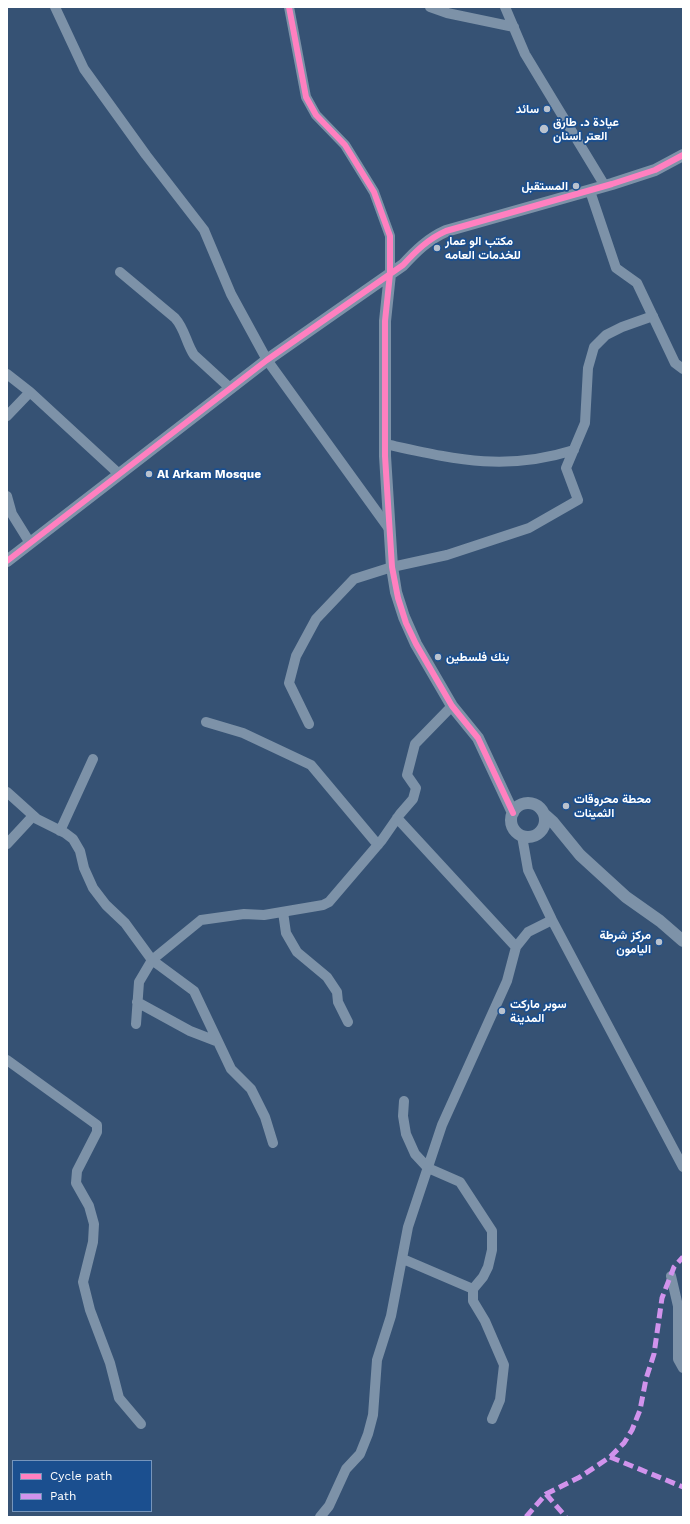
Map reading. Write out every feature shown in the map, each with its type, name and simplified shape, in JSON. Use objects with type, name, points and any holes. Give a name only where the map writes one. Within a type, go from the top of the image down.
[{"type":"street","points":[[55,7],[84,69],[146,155],[204,230],[231,294],[267,360],[390,530]]},
{"type":"street","points":[[289,7],[306,97],[316,115],[345,145],[374,192],[390,236],[390,274],[385,321],[385,444],[392,567],[398,598],[406,623],[424,658],[452,706],[478,738],[513,813]]},
{"type":"street","points":[[430,7],[446,13],[514,27]]},
{"type":"street","points":[[506,7],[525,54],[605,186]]},
{"type":"street","points":[[7,561],[267,360],[402,265],[422,245],[446,231],[590,191],[655,170],[683,155]]},
{"type":"street","points":[[590,191],[616,268],[637,283],[653,316],[683,369]]},
{"type":"street","points":[[120,272],[175,318],[182,327],[190,349],[194,355],[230,388]]},
{"type":"street","points":[[309,724],[289,683],[296,656],[316,619],[354,579],[392,567],[446,554],[529,528],[578,500],[566,468],[586,423],[588,368],[594,347],[606,335],[622,327],[653,316]]},
{"type":"street","points":[[7,374],[30,392],[118,474]]},
{"type":"street","points":[[7,416],[30,392]]},
{"type":"street","points":[[385,444],[456,459],[492,462],[528,461],[574,450]]},
{"type":"street","points":[[7,496],[12,514],[30,543]]},
{"type":"street","points":[[136,1024],[139,982],[152,960],[201,920],[244,914],[264,915],[323,905],[329,902],[378,845],[397,818],[413,800],[416,788],[407,775],[415,744],[452,706]]},
{"type":"street","points":[[206,722],[243,733],[312,765],[378,845]]},
{"type":"street","points":[[60,831],[93,759]]},
{"type":"street","points":[[7,792],[33,816],[73,839],[80,851],[88,878],[99,897],[125,923],[152,960],[194,991],[216,1041],[231,1069],[251,1089],[265,1117],[274,1143]]},
{"type":"street","points":[[683,941],[660,921],[626,897],[580,854],[553,822],[537,806],[526,803],[516,808],[513,813],[512,824],[514,829],[522,836],[528,870],[552,920],[683,1167]]},
{"type":"street","points":[[522,836],[533,836],[538,834],[544,825],[544,814]]},
{"type":"street","points":[[7,844],[33,816]]},
{"type":"street","points":[[397,818],[516,947]]},
{"type":"street","points":[[283,912],[286,933],[297,952],[327,977],[337,992],[338,1002],[348,1022]]},
{"type":"street","points":[[320,1517],[329,1506],[346,1469],[360,1454],[368,1434],[373,1415],[377,1360],[391,1316],[408,1226],[442,1125],[507,981],[516,947],[528,932],[552,920]]},
{"type":"street","points":[[137,1002],[190,1031],[216,1041]]},
{"type":"street","points":[[7,1060],[97,1125],[97,1132],[77,1171],[76,1178],[79,1190],[89,1206],[94,1224],[93,1242],[83,1282],[90,1310],[110,1363],[119,1398],[141,1424]]},
{"type":"street","points":[[404,1101],[403,1116],[406,1134],[415,1154],[428,1168],[460,1182],[492,1231],[492,1250],[488,1267],[483,1277],[473,1289],[473,1301],[485,1321],[504,1365],[500,1400],[492,1419]]},
{"type":"street","points":[[402,1259],[473,1289]]},
{"type":"street","points":[[671,1276],[678,1306],[678,1359],[683,1368]]},
{"type":"marked path","points":[[526,1517],[546,1494],[580,1477],[610,1457],[624,1443],[632,1430],[640,1410],[646,1379],[654,1354],[662,1298],[674,1267],[683,1257]]},
{"type":"marked path","points":[[610,1457],[683,1487]]},
{"type":"marked path","points":[[546,1494],[566,1517]]},
{"type":"cycle path","points":[[289,7],[306,97],[316,115],[345,145],[374,192],[390,236],[390,274],[385,321],[385,456],[392,567],[398,598],[406,623],[416,644],[452,706],[478,738],[513,813]]},
{"type":"cycle path","points":[[7,561],[267,360],[403,265],[418,250],[434,238],[446,231],[612,184],[655,170],[683,155]]},
{"type":"place","name":"سائد","points":[[547,109]]},
{"type":"place","name":"عيادة د. طارق العتر اسنان","points":[[544,129]]},
{"type":"place","name":"المستقبل","points":[[576,186]]},
{"type":"place","name":"مكتب الو عمار للخدمات العامه","points":[[437,248]]},
{"type":"place","name":"Al Arkam Mosque","points":[[149,474]]},
{"type":"place","name":"بنك فلسطين","points":[[438,657]]},
{"type":"place","name":"محطة محروقات الثمينات","points":[[566,806]]},
{"type":"place","name":"مركز شرطة اليامون","points":[[659,942]]},
{"type":"place","name":"سوبر ماركت المدينة","points":[[502,1011]]}]
